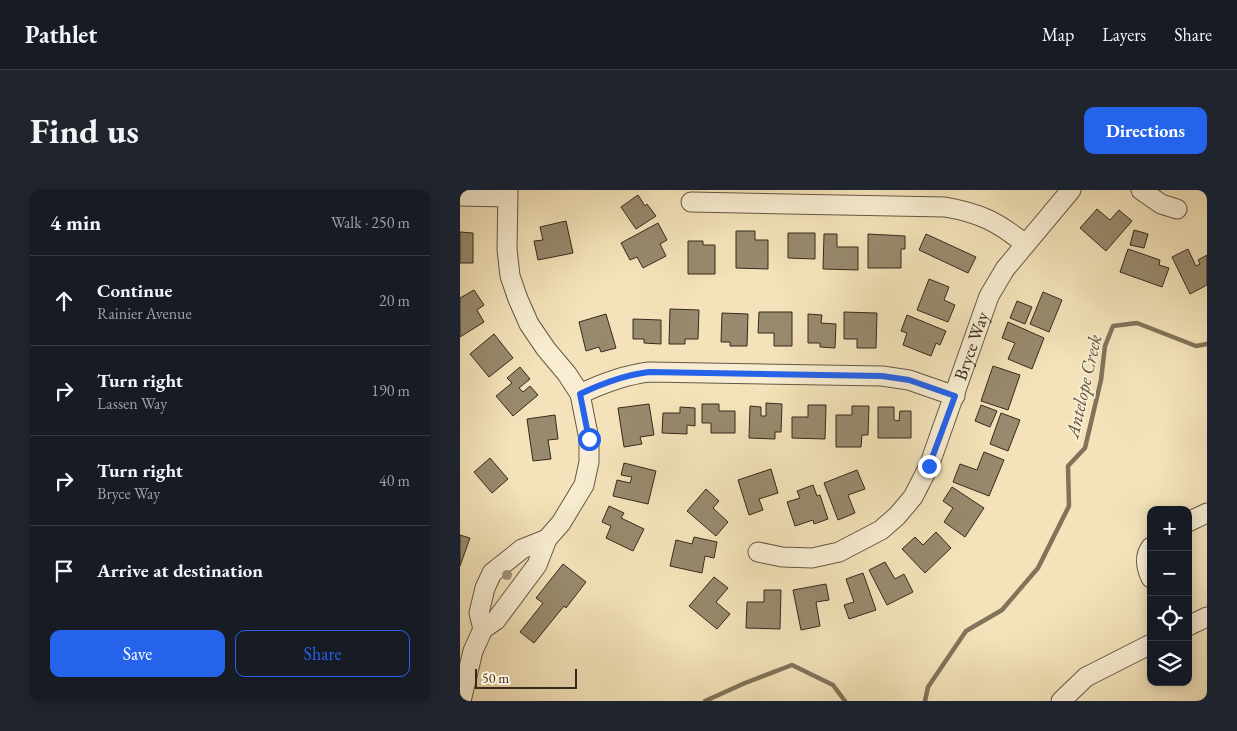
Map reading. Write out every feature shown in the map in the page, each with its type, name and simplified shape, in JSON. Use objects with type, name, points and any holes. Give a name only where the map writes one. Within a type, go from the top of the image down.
[{"type":"street","name":"Bryce Way","points":[[758,552],[782,557],[812,558],[839,552],[881,530],[898,516],[913,496],[929,466],[989,296],[1005,269],[1071,190]]},
{"type":"street","points":[[1141,190],[1161,204],[1176,209]]},
{"type":"street","points":[[460,196],[508,194],[507,250],[510,276],[529,324],[580,394],[589,439],[589,462],[584,484],[574,505],[562,523],[547,539],[537,565],[496,620],[483,629],[466,650],[461,701]]},
{"type":"street","points":[[691,202],[945,207],[967,210],[986,217],[1008,230],[1026,244]]},
{"type":"street","points":[[580,394],[627,375],[649,372],[882,376],[909,380],[955,396]]},
{"type":"street","points":[[1192,520],[1207,513]]},
{"type":"street","points":[[483,629],[478,613],[484,588],[492,573],[522,548],[547,539]]},
{"type":"street","points":[[1192,624],[1207,617]]},
{"type":"street","points":[[1061,701],[1086,677],[1147,646]]},
{"type":"building","points":[[638,195],[645,206],[647,204],[656,216],[636,229],[621,207]]},
{"type":"building","points":[[1097,209],[1110,220],[1119,210],[1132,221],[1106,251],[1080,228]]},
{"type":"building","points":[[566,221],[573,253],[538,260],[534,241],[543,240],[540,227]]},
{"type":"building","points":[[658,223],[667,240],[660,244],[666,256],[643,268],[637,257],[630,260],[621,243]]},
{"type":"building","points":[[1134,230],[1148,234],[1144,248],[1130,245]]},
{"type":"building","points":[[736,231],[755,231],[755,240],[768,240],[768,269],[736,268]]},
{"type":"building","points":[[460,232],[473,233],[473,263],[460,263]]},
{"type":"building","points":[[788,233],[815,233],[815,259],[788,258]]},
{"type":"building","points":[[824,234],[837,234],[837,247],[858,247],[858,270],[823,269]]},
{"type":"building","points":[[868,234],[905,236],[905,249],[901,249],[901,268],[868,268]]},
{"type":"building","points":[[926,234],[976,257],[968,273],[919,250]]},
{"type":"building","points":[[688,241],[703,241],[703,245],[715,245],[715,274],[688,274]]},
{"type":"building","points":[[1128,249],[1160,260],[1159,265],[1169,268],[1162,287],[1120,272]]},
{"type":"building","points":[[1188,249],[1196,266],[1200,264],[1198,260],[1207,255],[1207,285],[1190,294],[1172,257]]},
{"type":"building","points":[[929,279],[949,287],[944,300],[955,305],[948,322],[917,310]]},
{"type":"building","points":[[474,290],[484,305],[477,310],[484,322],[460,337],[460,298]]},
{"type":"building","points":[[1043,292],[1062,300],[1049,332],[1030,324]]},
{"type":"building","points":[[1017,301],[1032,307],[1025,324],[1010,318]]},
{"type":"building","points":[[670,309],[699,310],[698,339],[685,339],[685,344],[669,344]]},
{"type":"building","points":[[759,312],[792,312],[792,346],[774,346],[774,333],[758,333]]},
{"type":"building","points":[[844,312],[877,313],[876,348],[857,348],[857,339],[844,339]]},
{"type":"building","points":[[722,313],[748,314],[747,346],[730,346],[730,342],[721,342]]},
{"type":"building","points":[[606,314],[616,348],[601,352],[599,347],[586,351],[579,322]]},
{"type":"building","points":[[808,314],[822,315],[821,323],[836,324],[835,348],[820,347],[820,343],[808,343]]},
{"type":"building","points":[[907,315],[946,331],[940,345],[936,343],[931,356],[903,345],[907,333],[901,331]]},
{"type":"building","points":[[633,319],[661,320],[661,344],[644,343],[644,339],[633,339]]},
{"type":"building","points":[[1008,322],[1044,338],[1032,369],[1008,359],[1015,343],[1002,338]]},
{"type":"building","points":[[494,334],[513,358],[489,377],[470,354]]},
{"type":"building","points":[[993,366],[1020,375],[1008,410],[981,401]]},
{"type":"building","points":[[520,367],[530,379],[519,388],[523,392],[530,386],[538,395],[513,416],[496,396],[512,383],[507,378]]},
{"type":"building","points":[[766,403],[782,404],[781,432],[775,432],[775,439],[749,438],[750,406],[761,407],[761,416],[766,416]]},
{"type":"building","points":[[649,404],[654,435],[640,437],[642,444],[624,447],[618,408]]},
{"type":"building","points":[[702,404],[719,404],[719,411],[735,411],[735,433],[711,433],[711,423],[702,423]]},
{"type":"building","points":[[808,405],[826,405],[825,439],[792,438],[792,417],[808,417]]},
{"type":"building","points":[[981,405],[997,411],[990,427],[975,421]]},
{"type":"building","points":[[852,406],[869,406],[868,435],[862,435],[861,447],[836,447],[836,415],[852,415]]},
{"type":"building","points":[[680,407],[695,408],[695,426],[687,425],[687,434],[662,433],[663,413],[680,413]]},
{"type":"building","points":[[878,407],[894,407],[894,420],[899,421],[900,411],[911,411],[911,438],[878,438]]},
{"type":"building","points":[[1001,413],[1020,420],[1008,451],[990,444]]},
{"type":"building","points":[[555,415],[558,439],[548,440],[551,459],[533,461],[527,419]]},
{"type":"building","points":[[984,452],[1004,460],[989,496],[953,482],[960,464],[977,470]]},
{"type":"building","points":[[490,458],[508,479],[492,493],[474,472]]},
{"type":"building","points":[[624,463],[656,471],[648,504],[613,496],[617,480],[630,483],[632,477],[621,475]]},
{"type":"building","points":[[771,469],[778,493],[759,499],[763,510],[749,515],[738,480]]},
{"type":"building","points":[[857,470],[865,489],[848,495],[855,513],[838,520],[824,483]]},
{"type":"building","points":[[813,485],[817,496],[820,495],[828,519],[814,524],[813,520],[795,526],[787,502],[800,498],[797,491]]},
{"type":"building","points":[[952,487],[984,508],[965,537],[944,522],[953,508],[943,501]]},
{"type":"building","points":[[706,489],[719,501],[713,508],[728,522],[716,536],[687,511]]},
{"type":"building","points":[[609,506],[624,513],[621,518],[644,529],[633,551],[606,538],[611,526],[602,522]]},
{"type":"building","points":[[936,532],[951,548],[925,573],[902,549],[915,537],[923,545]]},
{"type":"building","points":[[460,535],[470,538],[460,566]]},
{"type":"building","points":[[694,537],[717,542],[714,558],[705,556],[702,573],[670,566],[676,540],[692,544]]},
{"type":"building","points":[[885,562],[895,579],[904,574],[913,592],[887,605],[869,570]]},
{"type":"building","points":[[563,564],[586,582],[566,608],[564,606],[534,643],[520,632],[543,603],[536,598]]},
{"type":"building","points":[[863,573],[876,610],[849,619],[844,605],[854,602],[846,579]]},
{"type":"building","points":[[714,577],[728,588],[716,602],[730,614],[717,629],[689,606]]},
{"type":"building","points":[[826,584],[829,600],[816,602],[820,626],[801,630],[793,590]]},
{"type":"building","points":[[764,590],[781,590],[780,629],[746,628],[747,602],[764,602]]},
{"type":"waterway","name":"Antelope Creek","points":[[925,701],[928,687],[966,631],[1002,610],[1038,568],[1069,506],[1068,466],[1085,448],[1101,380],[1105,346],[1113,326],[1137,323],[1196,346],[1207,344]]},
{"type":"waterway","name":"Antelope Creek","points":[[705,701],[792,665],[833,685],[845,701]]},
{"type":"route","points":[[589,439],[586,416],[580,394],[627,375],[649,372],[882,376],[909,380],[955,396],[929,466]]}]
